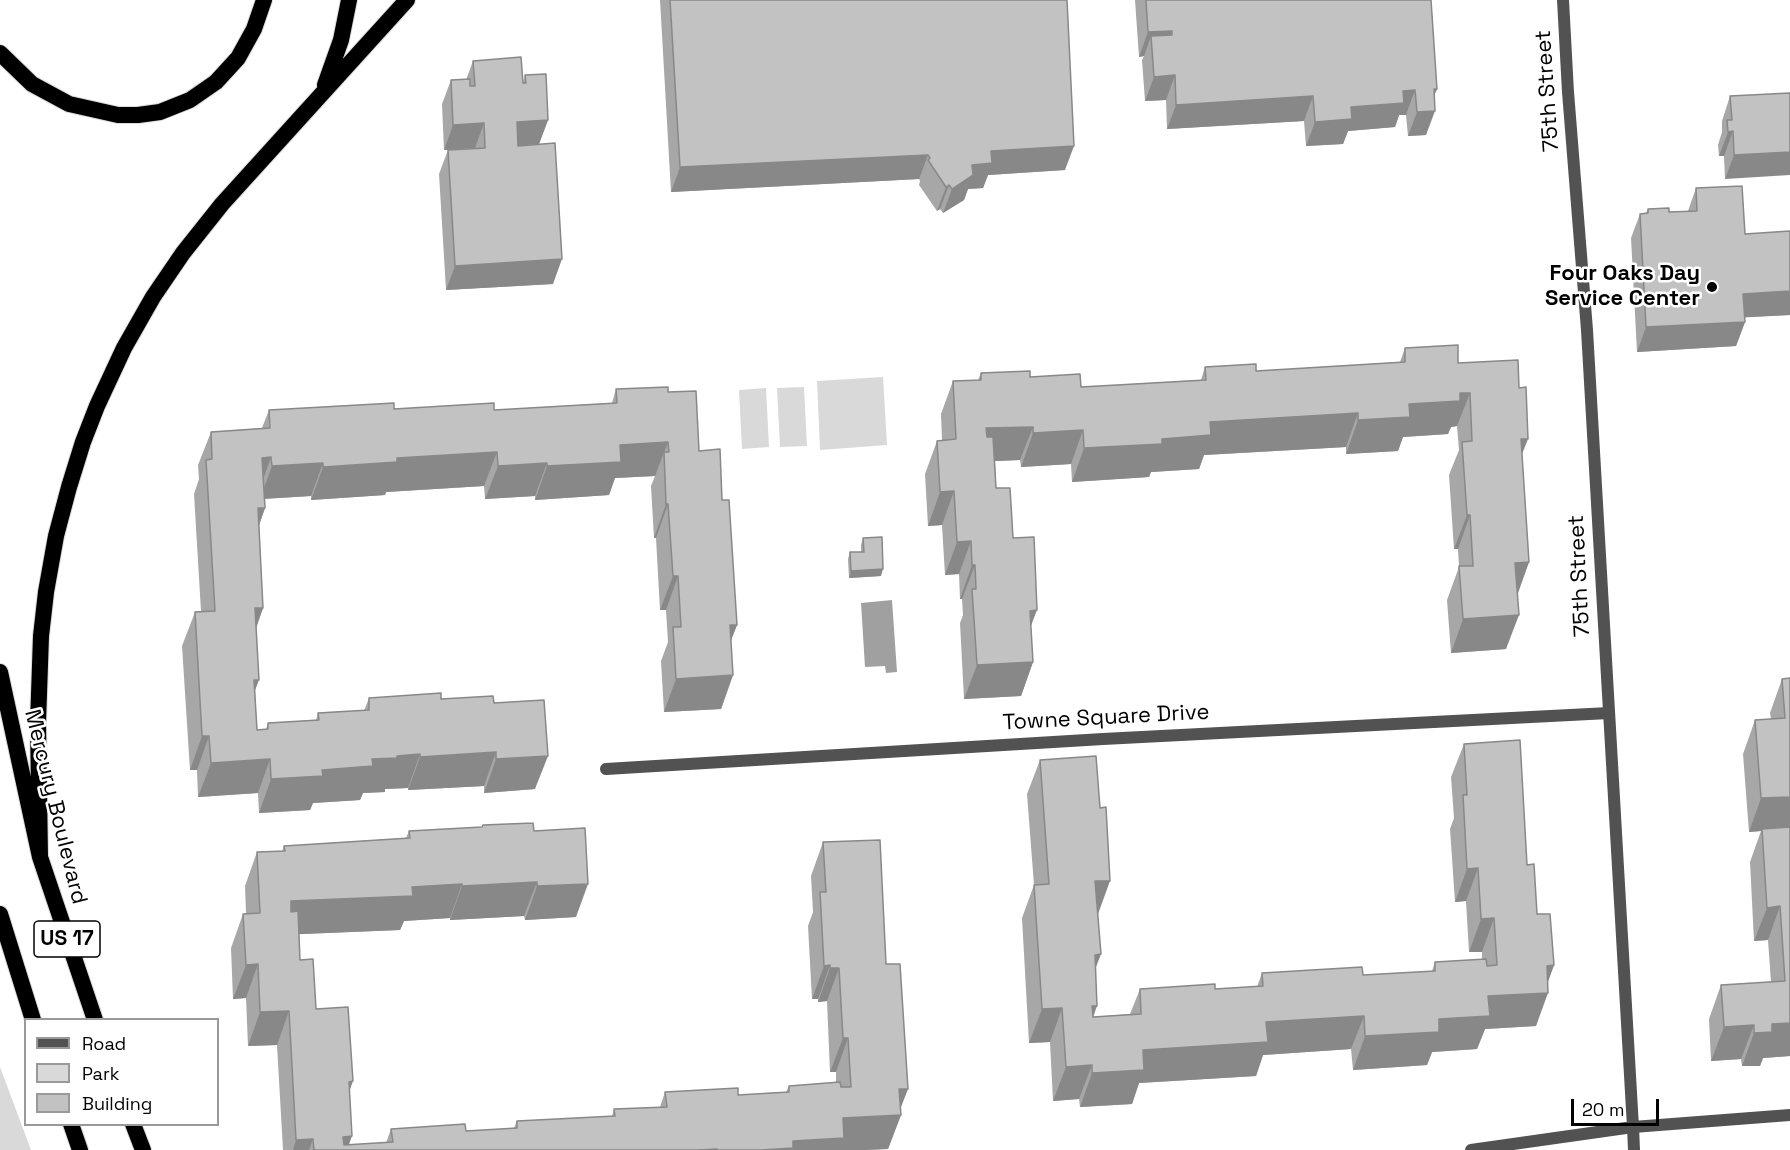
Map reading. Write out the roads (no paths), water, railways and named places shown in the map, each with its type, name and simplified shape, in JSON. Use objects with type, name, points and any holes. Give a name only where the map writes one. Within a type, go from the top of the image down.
[{"type":"highway","points":[[0,53],[32,84],[69,104],[118,115],[160,112],[190,100],[216,82],[238,58],[254,29],[264,0]]},
{"type":"highway","points":[[321,94],[341,40],[349,0]]},
{"type":"highway","points":[[40,857],[38,723],[41,636],[56,536],[83,442],[124,348],[153,297],[183,253],[222,204],[407,0]]},
{"type":"highway","name":"Mercury Boulevard","points":[[0,672],[40,857],[94,1018]]},
{"type":"highway","name":"US 17","points":[[0,914],[32,1018]]},
{"type":"highway","points":[[71,1126],[80,1150]]},
{"type":"highway","points":[[133,1126],[143,1150]]},
{"type":"street","name":"75th Street","points":[[1563,0],[1587,330],[1634,1150]]},
{"type":"street","name":"Towne Square Drive","points":[[606,769],[1091,740],[1609,713]]},
{"type":"street","points":[[1471,1150],[1633,1127],[1790,1115]]},
{"type":"place","name":"Four Oaks Day Service Center","points":[[1712,287]]}]
